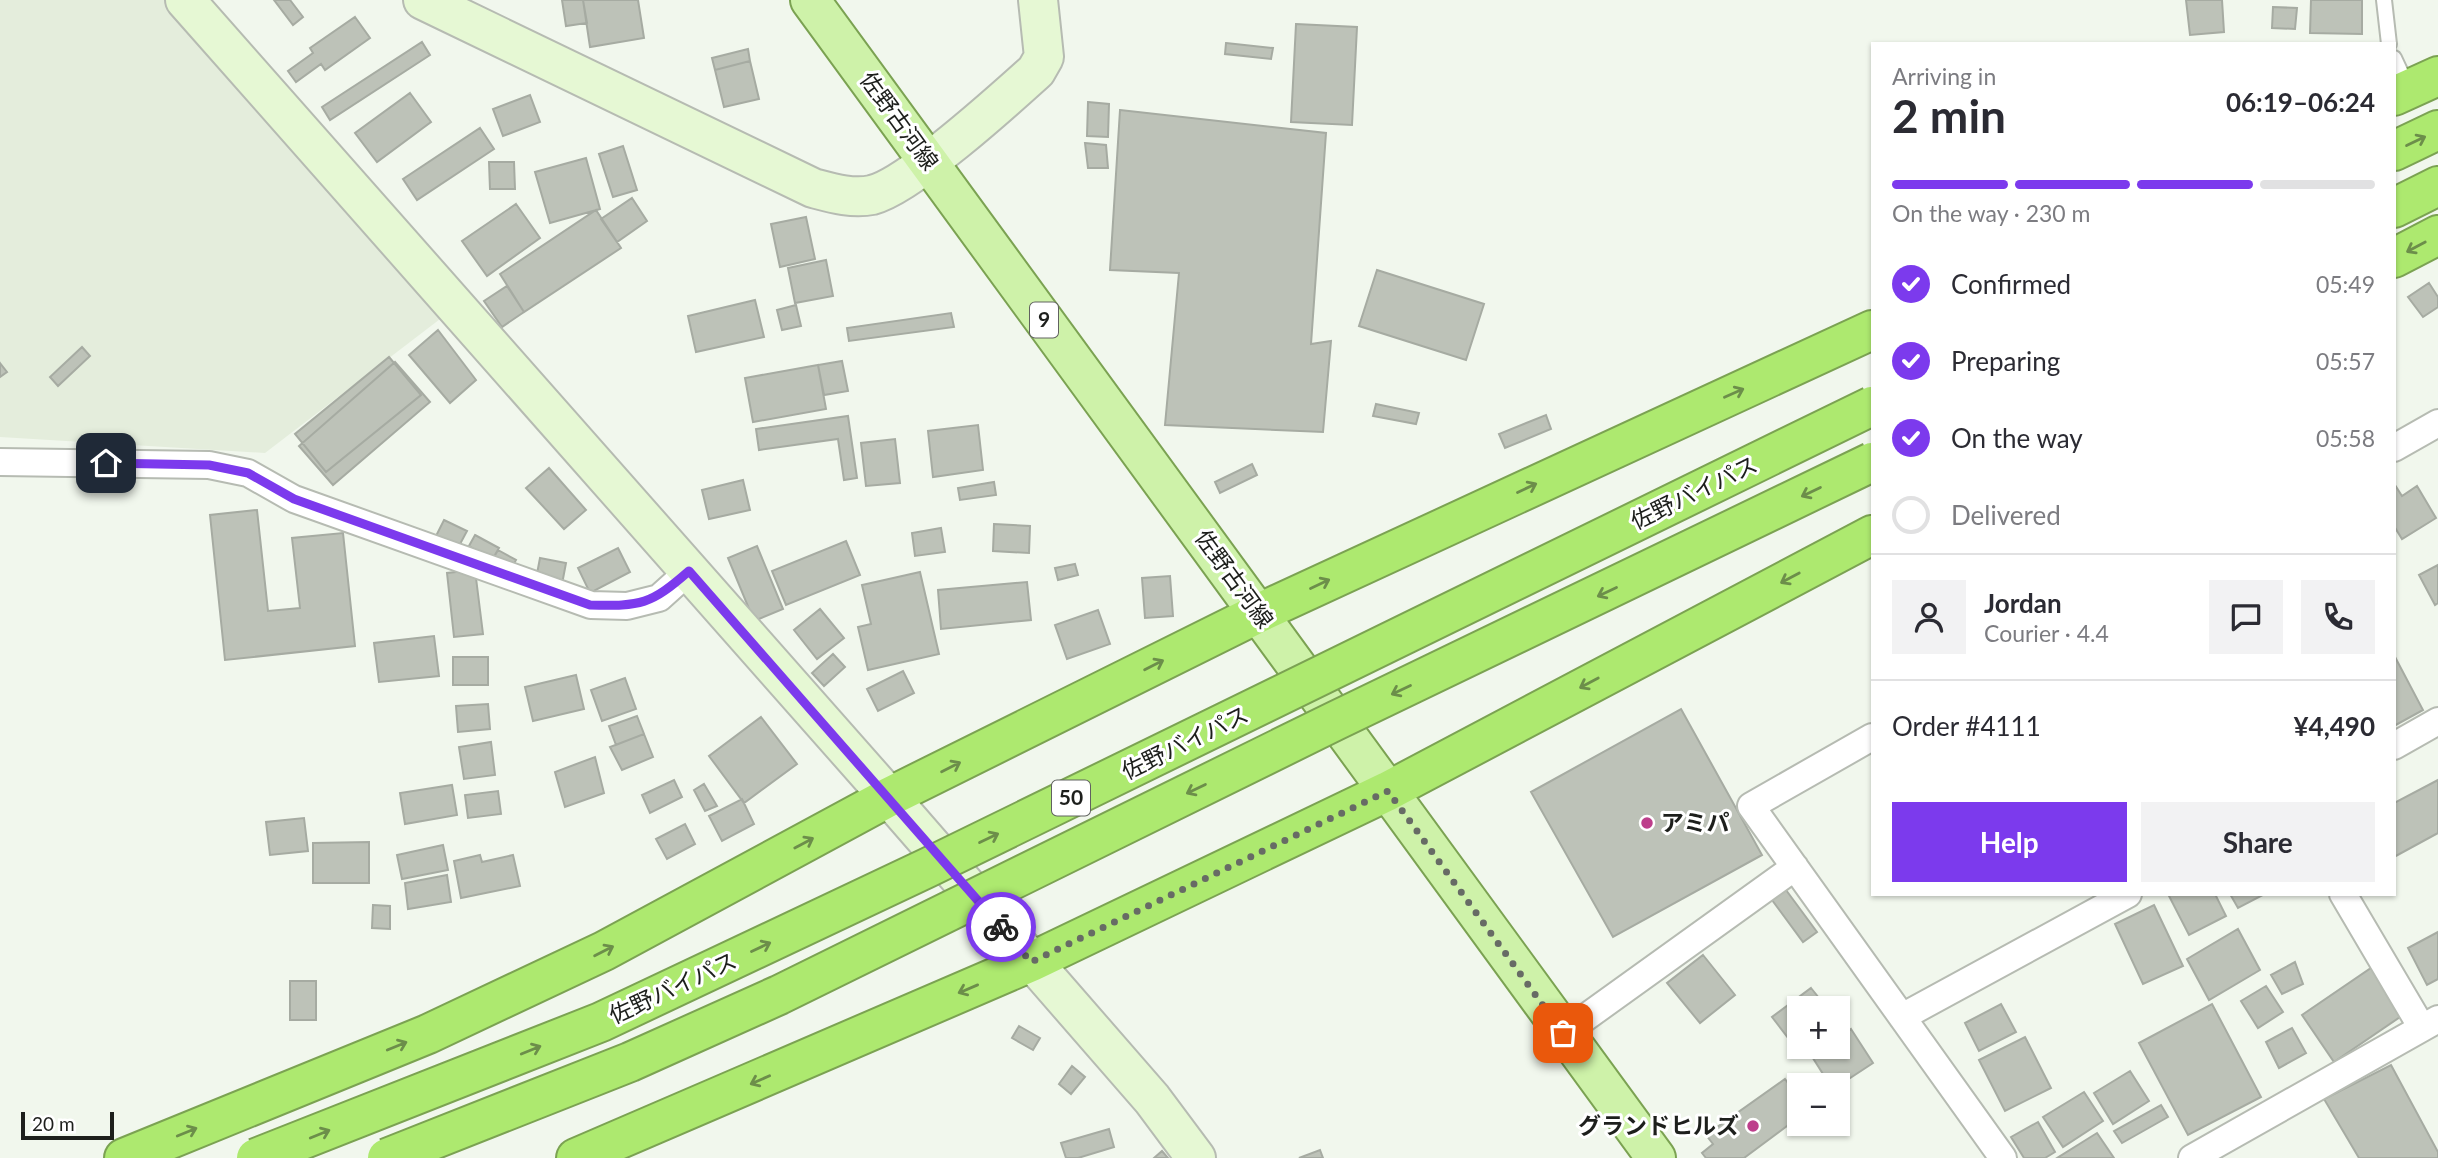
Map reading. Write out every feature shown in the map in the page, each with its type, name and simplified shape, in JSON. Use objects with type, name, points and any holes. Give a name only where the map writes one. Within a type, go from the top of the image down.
[{"type":"highway","points":[[2396,150],[2438,130]]},
{"type":"highway","points":[[2396,207],[2438,187]]},
{"type":"highway","points":[[2396,257],[2438,235]]},
{"type":"highway","points":[[124,1158],[428,1034],[591,957],[890,797],[1259,613],[1871,330]]},
{"type":"highway","name":"佐野バイパス","points":[[256,1158],[601,1022],[964,850],[1871,406]]},
{"type":"highway","name":"佐野バイパス","points":[[387,1158],[630,1062],[779,995],[1040,865],[1871,462]]},
{"type":"highway","points":[[576,1158],[623,1149],[1031,962],[1388,791],[1871,536]]},
{"type":"main road","name":"佐野古河線","points":[[810,0],[1656,1158]]},
{"type":"street","points":[[184,0],[890,797],[1152,1099],[1196,1158]]},
{"type":"street","points":[[423,0],[813,188],[836,194],[874,194],[927,161],[1036,71],[1044,57],[1038,0]]},
{"type":"street","points":[[2396,447],[2438,424]]},
{"type":"street","points":[[0,461],[209,465],[248,473],[294,499],[590,605],[627,606],[659,598],[689,571]]},
{"type":"street","points":[[2396,745],[2438,721]]},
{"type":"street","points":[[1871,738],[1751,806],[2003,1158]]},
{"type":"street","points":[[1563,1033],[1795,867]]},
{"type":"street","points":[[1902,1017],[2124,896]]},
{"type":"street","points":[[2192,1158],[2430,1024],[2344,896]]},
{"type":"lane","points":[[2384,0],[2389,42]]},
{"type":"shaded area","points":[[0,0],[164,0],[444,316],[265,453],[0,437]]},
{"type":"building","points":[[274,0],[290,0],[303,17],[293,25]]},
{"type":"building","points":[[562,0],[583,0],[587,23],[566,26]]},
{"type":"building","points":[[583,0],[638,0],[644,38],[590,47]]},
{"type":"building","points":[[2186,0],[2222,0],[2224,32],[2190,35]]},
{"type":"building","points":[[2311,0],[2362,0],[2362,34],[2310,33]]},
{"type":"building","points":[[2273,7],[2297,8],[2295,29],[2272,28]]},
{"type":"building","points":[[355,17],[370,38],[325,70],[321,64],[296,82],[288,71],[313,53],[310,48]]},
{"type":"building","points":[[1296,24],[1357,27],[1352,125],[1291,122]]},
{"type":"building","points":[[422,42],[430,55],[330,120],[322,107]]},
{"type":"building","points":[[1226,43],[1273,48],[1271,59],[1225,54]]},
{"type":"building","points":[[748,49],[750,61],[715,70],[712,58]]},
{"type":"building","points":[[750,61],[759,99],[724,107],[715,70]]},
{"type":"building","points":[[410,93],[431,122],[377,162],[355,133]]},
{"type":"building","points":[[530,95],[540,122],[503,136],[493,109]]},
{"type":"building","points":[[1088,102],[1109,104],[1108,137],[1087,136]]},
{"type":"building","points":[[1120,110],[1326,133],[1311,344],[1331,341],[1323,432],[1165,425],[1179,273],[1110,270]]},
{"type":"building","points":[[480,128],[494,149],[417,200],[403,179]]},
{"type":"building","points":[[1085,143],[1106,145],[1108,168],[1088,168]]},
{"type":"building","points":[[623,146],[637,190],[613,197],[599,154]]},
{"type":"building","points":[[586,158],[600,209],[550,223],[535,172]]},
{"type":"building","points":[[489,162],[514,162],[515,189],[490,189]]},
{"type":"building","points":[[632,198],[647,221],[617,242],[601,219]]},
{"type":"building","points":[[516,204],[540,238],[487,276],[462,241]]},
{"type":"building","points":[[596,210],[621,248],[524,312],[500,274]]},
{"type":"building","points":[[806,217],[815,259],[780,267],[771,224]]},
{"type":"building","points":[[826,260],[833,296],[795,303],[788,268]]},
{"type":"building","points":[[1377,270],[1484,304],[1466,360],[1359,326]]},
{"type":"building","points":[[2429,283],[2438,297],[2438,307],[2423,317],[2408,297]]},
{"type":"building","points":[[507,286],[524,312],[502,327],[484,301]]},
{"type":"building","points":[[755,300],[764,337],[696,352],[688,316]]},
{"type":"building","points":[[796,305],[801,326],[782,330],[777,310]]},
{"type":"building","points":[[951,313],[954,327],[849,341],[847,328]]},
{"type":"building","points":[[438,330],[476,380],[450,403],[409,355]]},
{"type":"building","points":[[82,347],[90,356],[58,386],[50,377]]},
{"type":"building","points":[[389,357],[421,395],[326,472],[295,434]]},
{"type":"building","points":[[842,361],[848,391],[824,395],[818,365]]},
{"type":"building","points":[[395,362],[430,402],[333,485],[299,446]]},
{"type":"building","points":[[0,363],[7,372],[0,377]]},
{"type":"building","points":[[818,365],[826,409],[753,422],[745,378]]},
{"type":"building","points":[[1376,404],[1419,413],[1416,424],[1373,416]]},
{"type":"building","points":[[1546,415],[1551,429],[1505,448],[1499,434]]},
{"type":"building","points":[[848,416],[857,478],[844,480],[838,439],[759,450],[756,429]]},
{"type":"building","points":[[978,425],[983,470],[933,477],[928,431]]},
{"type":"building","points":[[895,439],[900,483],[866,486],[861,443]]},
{"type":"building","points":[[1252,464],[1257,475],[1220,493],[1215,482]]},
{"type":"building","points":[[549,468],[586,510],[564,529],[526,488]]},
{"type":"building","points":[[743,480],[750,510],[709,519],[702,490]]},
{"type":"building","points":[[994,482],[996,495],[960,500],[958,488]]},
{"type":"building","points":[[2417,486],[2436,518],[2402,539],[2396,529],[2396,487],[2402,496]]},
{"type":"building","points":[[257,510],[268,611],[300,608],[292,538],[343,533],[355,646],[225,660],[210,515]]},
{"type":"building","points":[[444,520],[467,531],[459,546],[436,536]]},
{"type":"building","points":[[994,524],[1030,526],[1029,553],[993,551]]},
{"type":"building","points":[[941,528],[945,552],[915,556],[912,533]]},
{"type":"building","points":[[475,535],[499,548],[492,560],[469,546]]},
{"type":"building","points":[[846,541],[860,575],[786,605],[772,571]]},
{"type":"building","points":[[757,546],[783,609],[754,621],[728,558]]},
{"type":"building","points":[[618,548],[630,572],[590,593],[578,568]]},
{"type":"building","points":[[498,550],[516,560],[512,567],[494,557]]},
{"type":"building","points":[[540,558],[566,563],[562,584],[536,579]]},
{"type":"building","points":[[1075,564],[1078,575],[1058,580],[1055,568]]},
{"type":"building","points":[[2438,565],[2438,603],[2435,605],[2419,575]]},
{"type":"building","points":[[475,570],[483,634],[454,637],[447,573]]},
{"type":"building","points":[[920,572],[939,654],[868,670],[858,627],[871,624],[862,585]]},
{"type":"building","points":[[1170,576],[1173,616],[1145,618],[1142,578]]},
{"type":"building","points":[[1027,582],[1031,620],[941,629],[938,590]]},
{"type":"building","points":[[820,609],[844,638],[817,659],[794,630]]},
{"type":"building","points":[[1098,610],[1110,644],[1067,659],[1055,625]]},
{"type":"building","points":[[434,636],[439,676],[379,682],[374,643]]},
{"type":"building","points":[[833,654],[845,667],[824,686],[812,673]]},
{"type":"building","points":[[453,657],[488,657],[488,685],[453,685]]},
{"type":"building","points":[[2396,659],[2423,710],[2396,725]]},
{"type":"building","points":[[903,671],[914,693],[878,711],[867,689]]},
{"type":"building","points":[[576,675],[584,709],[533,721],[525,687]]},
{"type":"building","points":[[625,678],[636,709],[602,721],[591,690]]},
{"type":"building","points":[[488,704],[490,729],[458,732],[456,706]]},
{"type":"building","name":"アミパ","points":[[1681,709],[1762,855],[1613,937],[1531,792]]},
{"type":"building","points":[[637,716],[644,734],[616,745],[609,726]]},
{"type":"building","points":[[761,717],[797,764],[744,803],[709,756]]},
{"type":"building","points":[[644,734],[653,757],[622,770],[610,747]]},
{"type":"building","points":[[491,742],[495,775],[464,779],[459,747]]},
{"type":"building","points":[[595,757],[604,793],[565,807],[555,772]]},
{"type":"building","points":[[674,780],[682,797],[650,813],[642,795]]},
{"type":"building","points":[[2438,780],[2438,833],[2396,856],[2396,802]]},
{"type":"building","points":[[704,784],[717,806],[705,811],[694,790]]},
{"type":"building","points":[[452,785],[457,815],[405,824],[400,793]]},
{"type":"building","points":[[498,791],[501,814],[468,818],[465,795]]},
{"type":"building","points":[[742,799],[754,824],[722,841],[709,816]]},
{"type":"building","points":[[304,818],[308,851],[270,855],[266,822]]},
{"type":"building","points":[[685,824],[695,844],[667,859],[656,839]]},
{"type":"building","points":[[369,842],[369,883],[313,883],[313,843]]},
{"type":"building","points":[[443,845],[448,870],[402,879],[397,855]]},
{"type":"building","points":[[480,855],[482,862],[513,855],[520,886],[461,898],[454,861]]},
{"type":"building","points":[[447,875],[451,902],[408,909],[405,883]]},
{"type":"building","points":[[1786,890],[1817,932],[1803,942],[1772,900]]},
{"type":"building","points":[[2169,896],[2216,896],[2226,916],[2189,935]]},
{"type":"building","points":[[2231,896],[2261,896],[2238,908]]},
{"type":"building","points":[[373,905],[390,906],[390,929],[372,928]]},
{"type":"building","points":[[2154,905],[2183,966],[2143,984],[2115,924]]},
{"type":"building","points":[[2238,929],[2260,970],[2209,1000],[2187,959]]},
{"type":"building","points":[[2438,932],[2438,979],[2427,985],[2408,948]]},
{"type":"building","points":[[1703,955],[1735,995],[1700,1023],[1667,983]]},
{"type":"building","points":[[2295,962],[2303,984],[2282,994],[2271,975]]},
{"type":"building","points":[[2371,968],[2403,1015],[2334,1062],[2302,1015]]},
{"type":"building","points":[[290,981],[316,981],[316,1020],[290,1020]]},
{"type":"building","points":[[2266,986],[2283,1012],[2258,1028],[2241,1001]]},
{"type":"building","points":[[1811,988],[1817,996],[1800,996]]},
{"type":"building","points":[[2001,1004],[2016,1032],[1979,1051],[1965,1023]]},
{"type":"building","points":[[2212,1004],[2261,1097],[2188,1135],[2139,1043]]},
{"type":"building","points":[[1787,1006],[1787,1037],[1772,1017]]},
{"type":"building","points":[[1019,1026],[1040,1038],[1033,1050],[1012,1038]]},
{"type":"building","points":[[2292,1028],[2306,1053],[2279,1068],[2266,1042]]},
{"type":"building","points":[[1850,1030],[1873,1063],[1850,1078],[1850,1073],[1822,1073],[1814,1059],[1850,1059]]},
{"type":"building","points":[[2025,1037],[2051,1088],[2005,1111],[1979,1060]]},
{"type":"building","points":[[2391,1065],[2438,1152],[2438,1158],[2359,1158],[2324,1099]]},
{"type":"building","points":[[1072,1066],[1085,1077],[1071,1094],[1059,1084]]},
{"type":"building","points":[[2130,1071],[2149,1101],[2113,1124],[2094,1093]]},
{"type":"building","name":"グランドヒルズ","points":[[1785,1079],[1787,1082],[1787,1126],[1744,1158],[1706,1158],[1702,1153],[1713,1144],[1706,1135]]},
{"type":"building","points":[[2084,1092],[2103,1121],[2063,1147],[2043,1117]]},
{"type":"building","points":[[2161,1105],[2168,1117],[2122,1143],[2114,1131]]},
{"type":"building","points":[[2038,1122],[2055,1152],[2045,1158],[2024,1158],[2011,1137]]},
{"type":"building","points":[[1109,1129],[1114,1147],[1078,1158],[1066,1158],[1061,1143]]},
{"type":"building","points":[[2097,1133],[2114,1158],[2057,1158]]},
{"type":"building","points":[[1320,1150],[1323,1158],[1299,1158]]},
{"type":"building","points":[[1162,1151],[1168,1158],[1154,1158]]},
{"type":"way so far","points":[[1001,927],[1031,962],[1388,791],[1563,1033]]},
{"type":"place","name":"アミパ","points":[[1647,823]]},
{"type":"place","name":"グランドヒルズ","points":[[1753,1126]]},
{"type":"route","points":[[106,463],[209,465],[248,473],[294,499],[590,605],[627,606],[659,598],[689,571],[890,797],[1001,927]]}]
